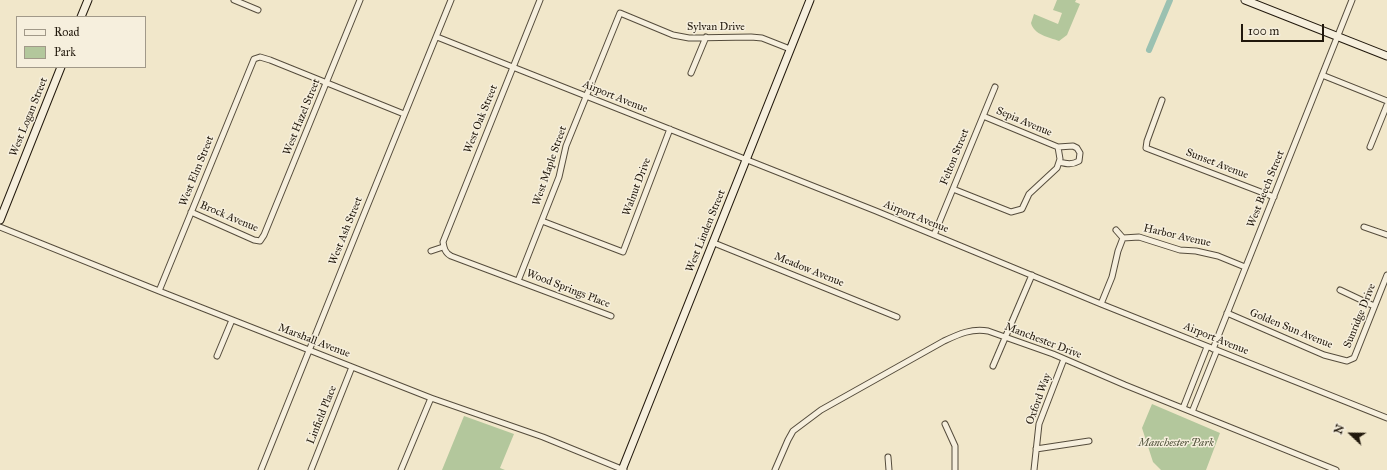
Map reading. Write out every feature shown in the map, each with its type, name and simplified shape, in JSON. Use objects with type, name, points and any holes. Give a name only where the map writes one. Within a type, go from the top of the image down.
[{"type":"street","points":[[81,16],[88,0]]},
{"type":"street","points":[[234,0],[258,10]]},
{"type":"street","name":"West Hazel Street","points":[[260,241],[264,236],[360,0]]},
{"type":"street","name":"West Ash Street","points":[[261,470],[451,0]]},
{"type":"street","name":"West Oak Street","points":[[444,247],[443,242],[540,0]]},
{"type":"street","name":"West Linden Street","points":[[623,470],[810,0]]},
{"type":"street","points":[[1246,0],[1387,56]]},
{"type":"street","name":"West Beech Street","points":[[1182,408],[1212,349],[1227,313],[1352,0]]},
{"type":"street","name":"Sylvan Drive","points":[[620,13],[674,35],[689,38],[762,38],[790,49]]},
{"type":"street","name":"West Maple Street","points":[[518,281],[559,177],[566,146],[620,13]]},
{"type":"street","name":"Airport Avenue","points":[[437,37],[670,129],[1212,349],[1387,418]]},
{"type":"street","points":[[691,72],[706,37]]},
{"type":"street","name":"West Elm Street","points":[[159,291],[254,59],[260,57],[270,60],[326,83]]},
{"type":"street","name":"West Logan Street","points":[[0,220],[61,68]]},
{"type":"street","points":[[1322,76],[1387,101]]},
{"type":"street","points":[[326,83],[404,114]]},
{"type":"street","name":"Felton Street","points":[[934,235],[995,87]]},
{"type":"street","name":"Sunset Avenue","points":[[1162,100],[1147,141],[1146,148],[1274,197]]},
{"type":"street","points":[[1370,147],[1387,105]]},
{"type":"street","name":"Sepia Avenue","points":[[983,116],[1058,147],[1072,146],[1077,148],[1080,153],[1081,157],[1075,163],[1068,164],[1059,162]]},
{"type":"street","name":"Walnut Drive","points":[[542,221],[623,252],[670,129]]},
{"type":"street","points":[[953,189],[1011,212],[1022,209],[1029,194],[1057,168],[1060,159],[1058,147]]},
{"type":"street","name":"Brock Avenue","points":[[191,212],[254,240],[260,241]]},
{"type":"street","name":"Marshall Avenue","points":[[0,227],[431,398],[543,437],[623,470]]},
{"type":"street","points":[[1364,227],[1387,235]]},
{"type":"street","points":[[1101,304],[1112,277],[1118,251],[1123,238],[1116,230]]},
{"type":"street","name":"Harbor Avenue","points":[[1123,238],[1139,237],[1180,250],[1196,251],[1218,256],[1246,267]]},
{"type":"street","name":"Meadow Avenue","points":[[714,242],[897,317]]},
{"type":"street","points":[[431,250],[444,247]]},
{"type":"street","name":"Wood Springs Place","points":[[444,247],[445,251],[451,256],[611,316]]},
{"type":"street","points":[[993,366],[1032,275]]},
{"type":"street","name":"Sunridge Drive","points":[[1347,361],[1354,358],[1387,275]]},
{"type":"street","points":[[1340,290],[1374,306]]},
{"type":"street","name":"Golden Sun Avenue","points":[[1227,313],[1324,355],[1347,361]]},
{"type":"street","points":[[217,356],[232,320]]},
{"type":"street","name":"Manchester Drive","points":[[775,470],[793,431],[821,410],[962,333],[979,329],[1064,359],[1336,470]]},
{"type":"street","name":"West Beech Street","points":[[1192,412],[1212,349]]},
{"type":"street","name":"Oxford Way","points":[[1034,470],[1039,424],[1064,359]]},
{"type":"street","name":"Linfield Place","points":[[311,470],[352,366]]},
{"type":"street","points":[[401,470],[431,398]]},
{"type":"street","points":[[946,424],[955,446],[955,470]]},
{"type":"street","points":[[1036,449],[1089,441]]},
{"type":"street","points":[[888,456],[889,470]]},
{"type":"green space","points":[[1057,0],[1076,0],[1075,2],[1080,4],[1067,35],[1059,41],[1039,33],[1035,30],[1031,23],[1034,14],[1058,24],[1062,13],[1053,10]]},
{"type":"green space","name":"Manchester Park","points":[[1152,404],[1220,433],[1206,470],[1161,470],[1153,462],[1142,428]]},
{"type":"green space","points":[[464,416],[514,434],[500,468],[505,470],[442,470]]},
{"type":"waterway","points":[[1149,50],[1170,0]]}]
